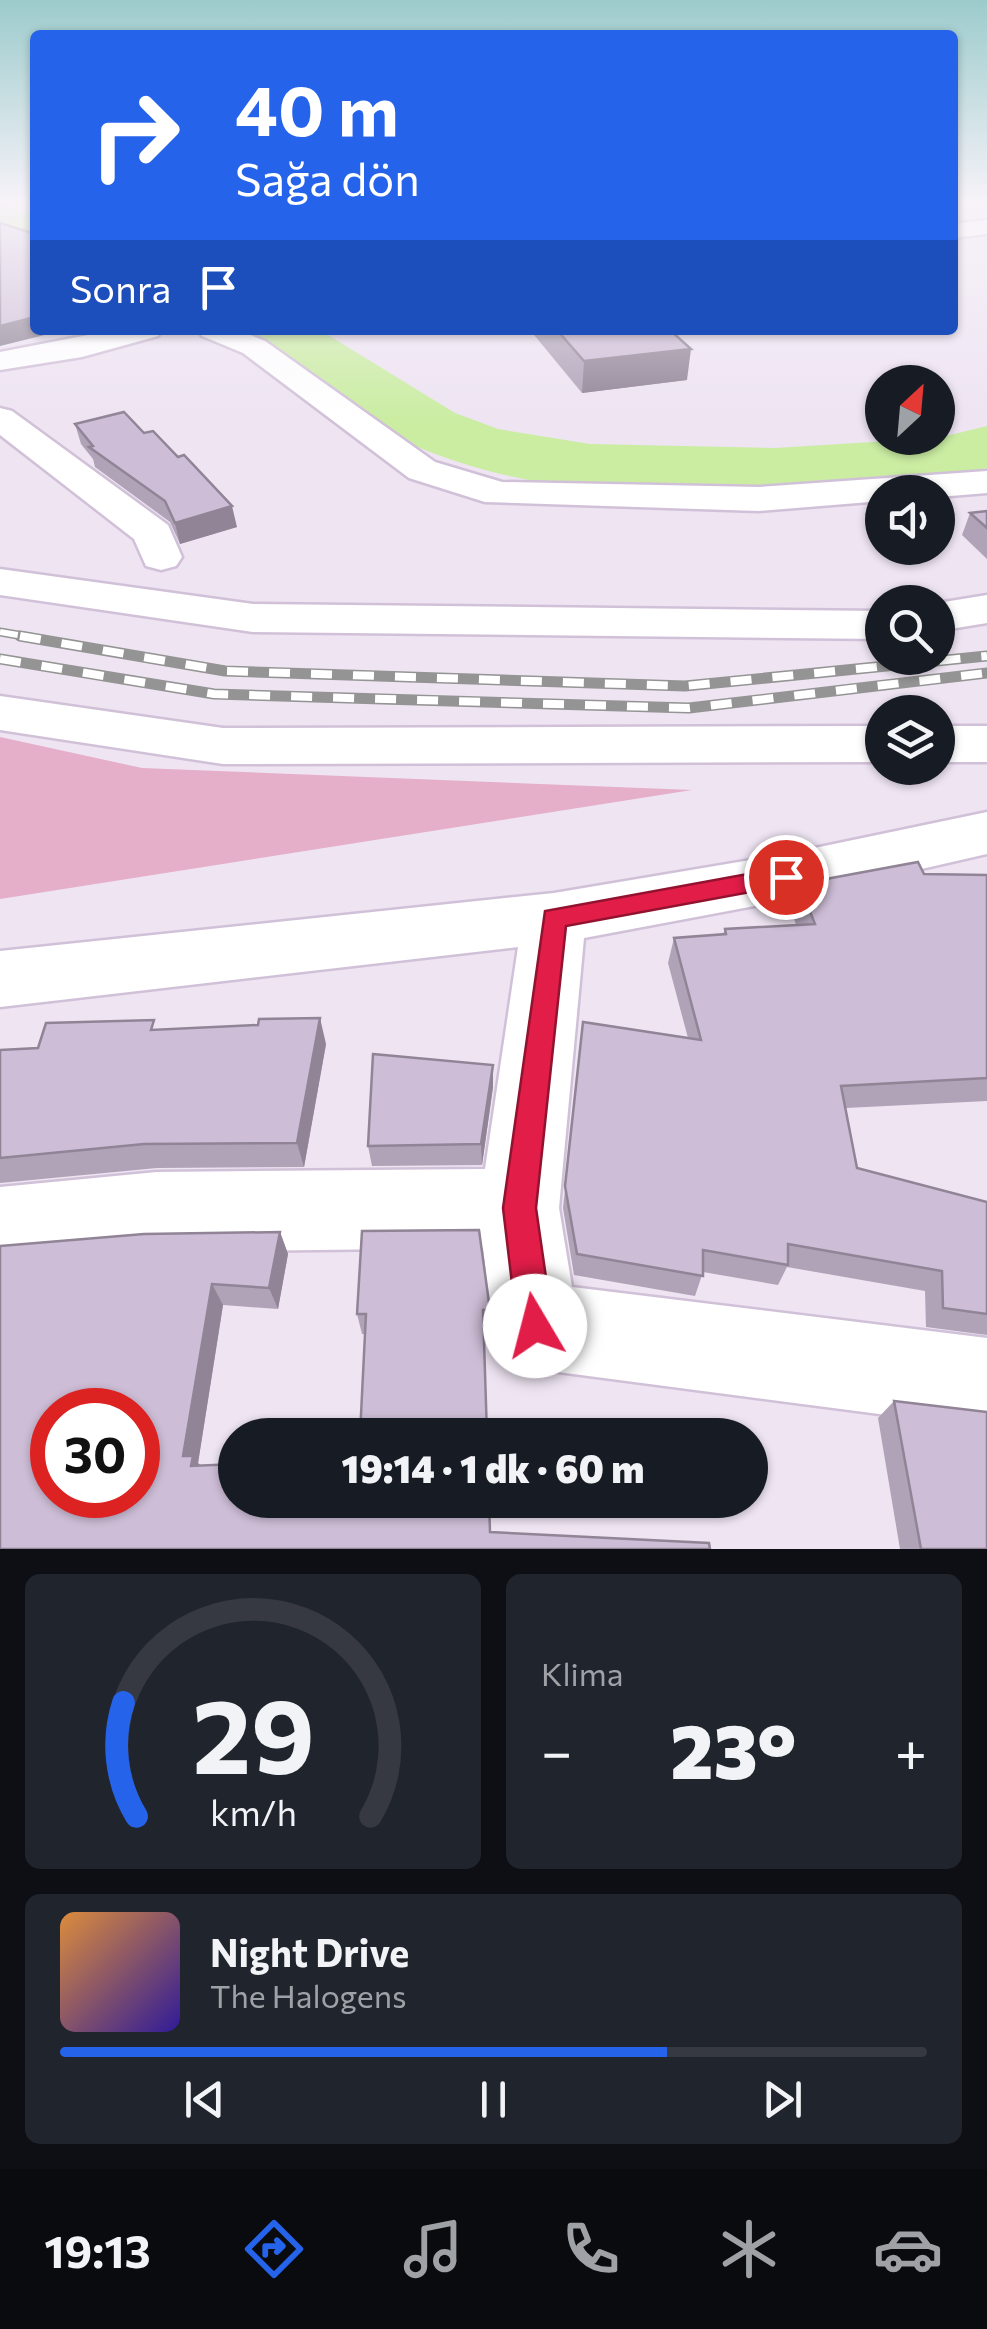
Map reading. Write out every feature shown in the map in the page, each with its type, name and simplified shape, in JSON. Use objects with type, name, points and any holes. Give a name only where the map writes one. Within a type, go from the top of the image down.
[{"type":"street","points":[[0,361],[82,348],[130,335]]},
{"type":"street","points":[[224,335],[254,347],[422,470],[499,494],[759,499],[987,482]]},
{"type":"street","points":[[0,418],[153,534],[161,557]]},
{"type":"street","points":[[0,582],[253,618],[865,626]]},
{"type":"street","points":[[955,614],[987,609]]},
{"type":"street","points":[[0,713],[223,746],[865,744]]},
{"type":"street","points":[[955,744],[987,744]]},
{"type":"street","points":[[0,979],[554,918],[786,877],[987,833]]},
{"type":"street","points":[[554,918],[520,1208],[535,1326],[987,1384]]},
{"type":"street","points":[[0,1227],[157,1212],[520,1208]]},
{"type":"shaded area","points":[[0,737],[142,768],[692,790],[0,899]]},
{"type":"building","points":[[0,275],[30,275],[30,318],[0,326]]},
{"type":"building","points":[[561,335],[676,335],[691,349],[584,361]]},
{"type":"building","points":[[124,412],[144,433],[153,431],[178,457],[184,455],[232,506],[175,523],[165,501],[89,447],[93,446],[75,424]]},
{"type":"building","points":[[987,511],[987,528],[970,513]]},
{"type":"building","points":[[918,862],[924,874],[987,875],[987,1078],[841,1086],[857,1168],[987,1202],[987,1314],[943,1308],[942,1271],[788,1244],[788,1265],[703,1250],[703,1276],[577,1254],[565,1186],[583,1022],[701,1040],[674,938],[726,934],[725,929],[815,924],[799,884]]},
{"type":"building","points":[[320,1018],[297,1143],[144,1144],[0,1158],[0,1050],[38,1048],[46,1023],[154,1020],[151,1030],[258,1025],[259,1019]]},
{"type":"building","points":[[373,1054],[493,1065],[481,1144],[368,1146]]},
{"type":"building","points":[[479,1230],[490,1310],[483,1310],[486,1418],[361,1418],[366,1314],[357,1314],[362,1231]]},
{"type":"building","points":[[280,1232],[269,1288],[212,1284],[183,1456],[193,1456],[191,1466],[218,1465],[218,1518],[490,1518],[490,1532],[709,1543],[710,1549],[0,1549],[0,1246],[144,1234]]},
{"type":"building","points":[[894,1401],[987,1412],[987,1549],[921,1549]]},
{"type":"waterway","points":[[285,335],[431,428],[477,446],[531,458],[590,466],[714,472],[895,463],[987,447]]},
{"type":"railway","points":[[0,632],[35,638]]},
{"type":"railway","points":[[20,636],[225,671],[685,686],[987,656]]},
{"type":"railway","points":[[0,659],[214,694],[689,708],[987,673]]},
{"type":"route","points":[[535,1326],[520,1208],[554,918],[786,877]]}]
